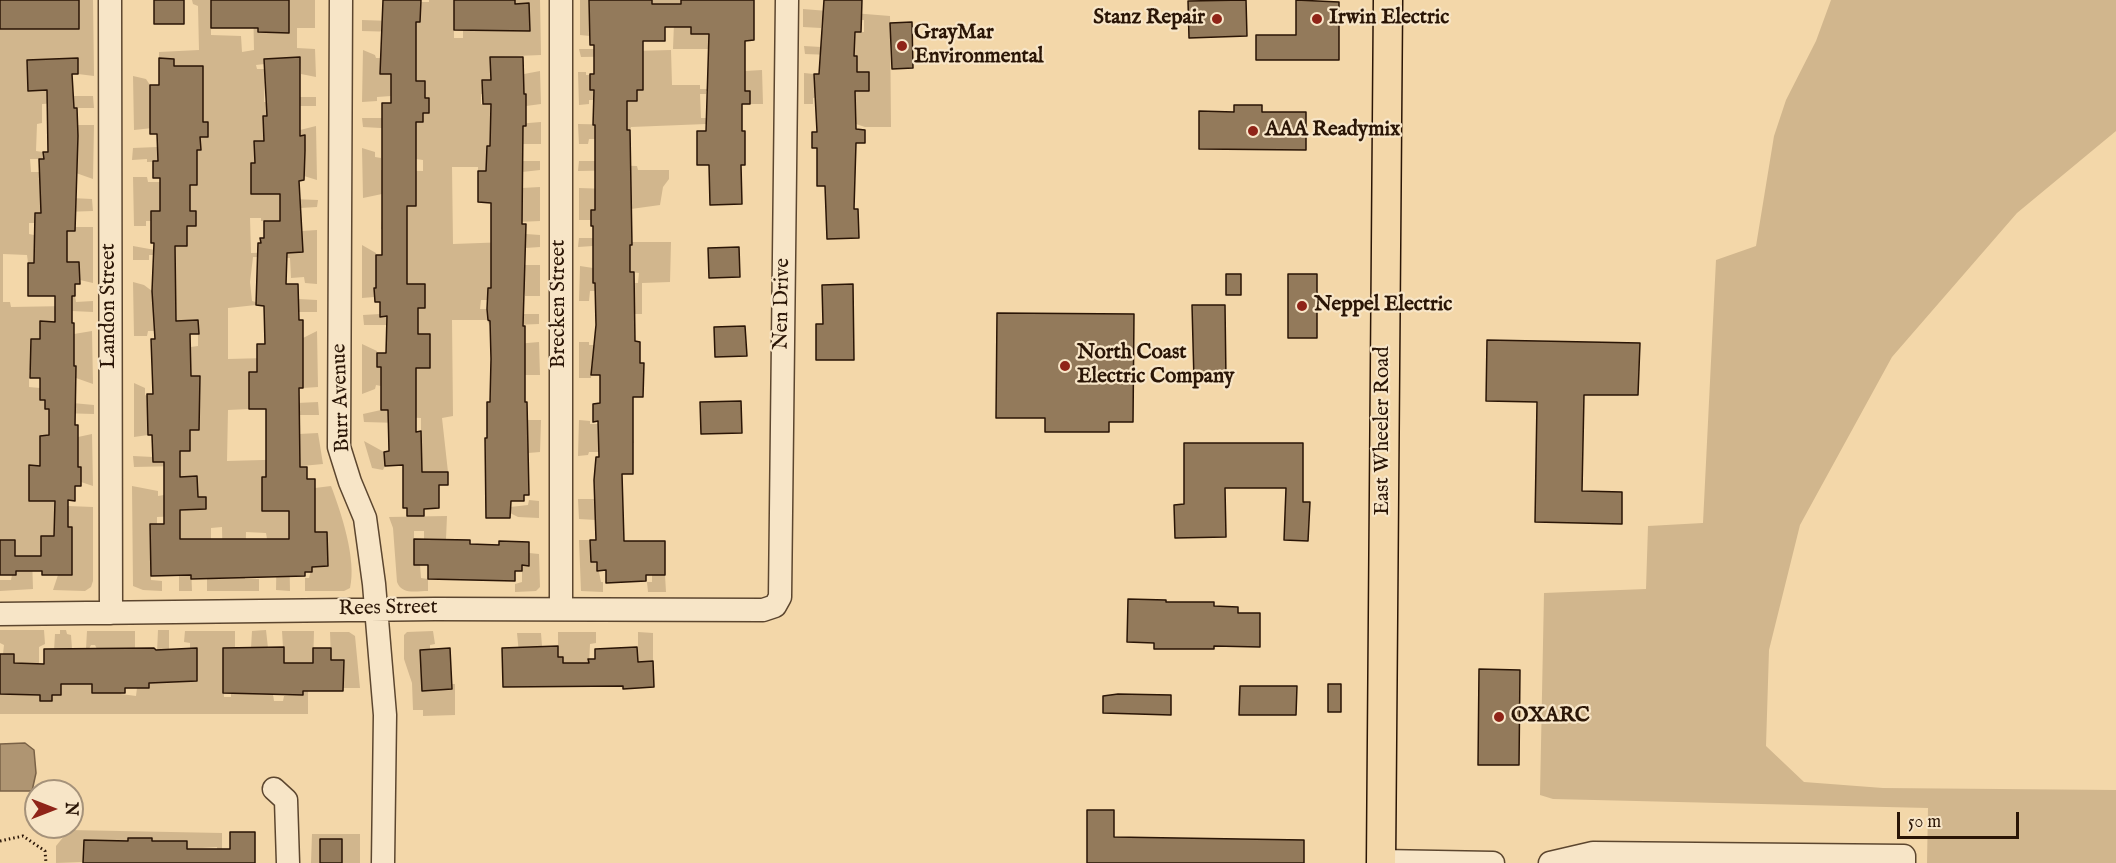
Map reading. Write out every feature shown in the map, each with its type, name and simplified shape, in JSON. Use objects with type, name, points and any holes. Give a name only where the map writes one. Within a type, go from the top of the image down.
[{"type":"main road","name":"East Wheeler Road","points":[[1381,862],[1388,0]]},
{"type":"street","name":"Landon Street","points":[[110,0],[111,613]]},
{"type":"street","name":"Burr Avenue","points":[[341,0],[339,447],[369,535],[385,715],[383,863]]},
{"type":"street","name":"Brecken Street","points":[[561,0],[561,608]]},
{"type":"street","name":"Nen Drive","points":[[775,606],[780,597],[787,0]]},
{"type":"street","name":"Rees Street","points":[[0,614],[561,608],[763,610],[775,606]]},
{"type":"street","points":[[274,789],[286,800],[288,863]]},
{"type":"street","points":[[1550,863],[1593,853],[1904,856],[1904,863]]},
{"type":"street","points":[[1381,862],[1493,863]]},
{"type":"path","points":[[0,841],[23,836],[45,851],[46,863]]},
{"type":"shaded area","points":[[38,0],[46,9],[47,29],[79,29],[79,0],[93,0],[94,76],[78,74],[78,58],[27,60],[28,91],[56,90],[71,96],[93,96],[94,108],[61,108],[61,103],[42,104],[42,123],[37,124],[36,151],[43,152],[44,156],[78,149],[78,136],[74,136],[77,125],[94,125],[93,179],[76,173],[76,159],[30,159],[31,172],[41,172],[71,198],[92,199],[93,211],[35,213],[35,223],[29,223],[29,234],[34,235],[34,253],[63,231],[75,231],[75,227],[93,227],[93,283],[80,280],[79,262],[28,263],[27,255],[3,254],[3,302],[10,302],[11,307],[68,306],[69,296],[75,296],[76,302],[93,301],[93,312],[72,311],[56,322],[40,321],[40,339],[68,350],[74,350],[74,334],[92,331],[93,384],[76,378],[76,366],[29,370],[29,387],[40,388],[40,400],[94,405],[94,414],[59,413],[49,435],[40,436],[40,443],[78,459],[78,437],[92,434],[93,486],[81,482],[81,467],[29,466],[29,501],[55,501],[55,512],[68,512],[68,506],[93,507],[93,581],[91,587],[85,591],[53,590],[58,575],[72,574],[72,527],[63,536],[41,536],[41,556],[32,556],[33,589],[0,591],[0,580],[11,580],[12,575],[16,574],[15,540],[0,540],[0,29]]},
{"type":"shaded area","points":[[192,0],[211,0],[211,35],[241,36],[242,52],[254,50],[253,0],[259,0],[258,32],[288,33],[289,0],[315,0],[315,28],[297,28],[297,48],[315,49],[316,77],[301,74],[300,57],[265,59],[265,64],[256,65],[257,69],[265,69],[264,102],[281,103],[293,97],[316,97],[316,106],[299,106],[264,141],[254,141],[255,151],[304,135],[300,136],[300,130],[316,126],[317,180],[304,176],[303,162],[251,163],[252,194],[280,194],[280,204],[292,199],[318,200],[317,207],[300,208],[281,221],[261,221],[261,218],[250,218],[251,253],[302,252],[302,231],[317,230],[317,284],[305,283],[304,277],[291,278],[290,258],[253,257],[250,282],[252,301],[256,302],[256,305],[228,308],[228,359],[266,358],[262,372],[249,372],[249,409],[228,410],[227,461],[299,459],[299,434],[318,433],[323,464],[291,467],[290,477],[262,477],[262,511],[315,511],[315,488],[331,486],[350,550],[352,577],[350,588],[344,591],[305,591],[305,578],[309,578],[312,567],[328,566],[327,532],[289,532],[290,591],[276,590],[277,539],[267,539],[266,533],[246,532],[245,579],[259,579],[259,591],[207,591],[207,578],[223,578],[222,527],[211,528],[211,539],[190,539],[192,591],[179,591],[179,516],[157,517],[157,524],[150,525],[151,580],[162,581],[162,591],[143,590],[133,586],[132,486],[158,491],[158,496],[164,495],[164,510],[206,509],[206,497],[198,497],[197,477],[180,477],[180,466],[134,467],[133,456],[153,457],[153,462],[170,462],[148,421],[148,435],[134,437],[134,383],[145,388],[148,410],[200,410],[200,377],[172,376],[190,356],[191,347],[198,346],[198,321],[155,322],[155,331],[148,331],[147,336],[134,336],[133,282],[144,285],[152,291],[153,305],[176,305],[175,270],[168,270],[154,262],[153,255],[149,255],[149,260],[133,260],[133,246],[155,250],[167,246],[187,246],[187,226],[196,225],[196,211],[152,211],[151,221],[146,221],[146,226],[134,226],[133,177],[147,177],[148,182],[160,182],[190,202],[190,185],[197,185],[197,170],[193,170],[192,161],[132,160],[133,148],[157,147],[158,151],[200,150],[200,137],[208,137],[208,122],[134,130],[133,76],[146,79],[150,85],[150,100],[203,100],[203,66],[174,66],[174,59],[159,58],[159,52],[199,50],[198,6],[193,4]]},
{"type":"shaded area","points":[[429,0],[454,0],[454,38],[463,38],[463,30],[497,0],[498,31],[530,31],[529,3],[515,4],[515,0],[540,0],[541,55],[491,57],[491,80],[483,80],[524,88],[524,74],[540,71],[541,104],[526,106],[526,94],[481,94],[481,104],[491,104],[491,126],[541,122],[541,144],[523,144],[523,132],[519,161],[540,161],[540,170],[478,171],[478,167],[452,167],[453,244],[508,242],[526,234],[540,235],[540,247],[525,248],[518,275],[525,275],[525,265],[540,265],[540,296],[525,296],[524,289],[488,288],[488,300],[481,300],[480,309],[489,309],[488,320],[523,322],[524,314],[539,314],[539,324],[490,326],[487,320],[452,320],[453,416],[442,418],[448,472],[421,472],[421,418],[401,417],[400,423],[364,422],[363,414],[381,410],[381,386],[376,385],[375,389],[362,394],[362,344],[377,351],[377,367],[429,368],[401,334],[401,325],[364,325],[363,315],[418,316],[418,308],[425,307],[424,284],[383,284],[383,288],[374,288],[374,297],[362,298],[362,245],[376,253],[376,267],[379,271],[407,271],[407,238],[397,229],[381,229],[382,219],[407,219],[407,206],[416,206],[416,195],[407,184],[382,184],[382,194],[363,198],[362,148],[375,152],[375,157],[381,158],[381,170],[423,171],[423,160],[416,159],[398,129],[363,127],[362,118],[382,118],[382,122],[423,122],[423,113],[429,112],[429,98],[425,98],[425,81],[392,81],[391,96],[377,97],[377,101],[362,102],[363,50],[380,58],[381,74],[406,74],[398,32],[362,31],[362,20],[420,22],[421,2],[429,2]]},
{"type":"shaded area","points":[[580,0],[589,0],[590,36],[580,35]]},
{"type":"shaded area","points":[[652,0],[681,0],[681,26],[691,27],[691,34],[700,34],[710,28],[721,49],[673,49],[674,23],[665,4],[652,4]]},
{"type":"shaded area","points":[[1831,0],[2116,0],[2116,131],[2017,213],[1892,357],[1800,525],[1769,650],[1766,746],[1804,782],[1883,788],[2116,790],[2116,863],[1927,863],[1928,808],[1553,799],[1540,795],[1544,593],[1646,589],[1648,526],[1703,523],[1716,260],[1756,246],[1774,136],[1786,100],[1816,41]]},
{"type":"shaded area","points":[[803,9],[890,16],[891,127],[865,127],[856,124],[855,92],[813,98],[813,104],[804,104],[804,73],[814,74],[814,90],[869,91],[868,72],[857,72],[857,56],[805,54],[804,46],[821,47],[821,53],[854,54],[855,32],[864,32],[864,20],[822,19],[821,28],[803,27]]},
{"type":"shaded area","points":[[579,49],[595,49],[597,52],[671,50],[672,85],[700,85],[700,89],[742,89],[745,71],[762,70],[763,104],[750,104],[749,91],[706,91],[706,94],[700,94],[701,118],[706,118],[706,124],[631,127],[630,130],[596,130],[595,139],[589,139],[588,144],[579,144],[578,124],[627,125],[627,101],[637,101],[637,93],[594,92],[593,100],[589,100],[589,104],[579,105],[578,72],[586,72],[586,75],[590,75],[590,90],[643,89],[643,56],[581,57]]},
{"type":"shaded area","points":[[579,161],[595,161],[595,165],[637,166],[638,170],[669,170],[669,179],[663,187],[660,205],[631,209],[591,210],[591,220],[579,220],[579,188],[609,189],[630,170],[578,171]]},
{"type":"shaded area","points":[[540,187],[540,221],[518,222],[522,188]]},
{"type":"shaded area","points":[[579,238],[598,238],[599,246],[631,245],[632,242],[671,242],[670,282],[642,283],[642,314],[635,314],[634,287],[590,291],[589,301],[579,301],[580,266],[593,268],[593,283],[638,283],[639,273],[630,272],[593,246],[578,247]]},
{"type":"shaded area","points":[[298,299],[317,300],[317,312],[288,312]]},
{"type":"shaded area","points":[[317,331],[318,387],[303,388],[302,372],[287,357],[303,357],[303,338]]},
{"type":"shaded area","points":[[539,342],[540,375],[525,375],[525,362],[497,362],[516,344]]},
{"type":"shaded area","points":[[579,342],[589,342],[589,345],[594,345],[630,363],[592,362],[591,378],[579,378]]},
{"type":"shaded area","points":[[318,402],[319,415],[299,415],[297,403]]},
{"type":"shaded area","points":[[527,420],[541,420],[540,452],[528,453]]},
{"type":"shaded area","points":[[579,420],[598,424],[598,434],[633,439],[634,443],[612,443],[604,452],[589,452],[588,455],[578,456]]},
{"type":"shaded area","points":[[364,441],[384,452],[383,470],[372,468]]},
{"type":"shaded area","points":[[578,499],[595,499],[596,520],[579,519]]},
{"type":"shaded area","points":[[529,500],[539,501],[539,518],[518,517],[510,513],[510,507],[528,505]]},
{"type":"shaded area","points":[[447,516],[446,539],[424,539],[424,531],[414,531],[414,565],[420,565],[421,578],[428,579],[428,591],[402,589],[397,582],[393,528],[389,517]]},
{"type":"shaded area","points":[[579,540],[590,540],[591,562],[597,562],[601,582],[603,582],[603,592],[581,591]]},
{"type":"shaded area","points":[[529,553],[539,554],[540,587],[536,591],[515,592],[515,584],[522,582],[522,565],[529,565]]},
{"type":"shaded area","points":[[652,575],[665,575],[666,592],[648,592],[647,582],[652,582]]},
{"type":"shaded area","points":[[0,630],[44,630],[45,644],[39,647],[39,664],[22,664],[22,695],[40,695],[40,701],[51,701],[55,634],[60,634],[60,630],[66,630],[67,634],[71,635],[72,649],[65,650],[65,684],[92,684],[92,693],[97,649],[95,645],[91,645],[89,649],[86,649],[87,631],[135,631],[135,648],[121,655],[121,694],[136,696],[137,688],[157,653],[158,630],[169,630],[168,682],[197,681],[197,649],[190,648],[190,643],[184,642],[185,631],[235,631],[235,648],[223,648],[224,697],[231,697],[254,648],[251,648],[252,631],[266,630],[268,648],[264,648],[265,694],[273,694],[274,701],[283,701],[284,696],[303,695],[303,663],[284,663],[282,631],[314,631],[313,669],[308,669],[308,714],[0,714],[0,694],[14,694],[3,654],[4,645],[0,643]]},
{"type":"shaded area","points":[[433,631],[435,644],[430,645],[430,649],[420,650],[422,690],[452,689],[452,684],[455,684],[455,715],[423,716],[423,710],[413,710],[412,683],[404,659],[404,635],[407,632]]},
{"type":"shaded area","points":[[330,632],[349,632],[355,636],[360,688],[343,688],[344,660],[331,660]]},
{"type":"shaded area","points":[[558,632],[596,632],[596,643],[590,644],[589,664],[563,663],[563,657],[558,657]]},
{"type":"shaded area","points":[[638,632],[653,633],[653,661],[638,662]]},
{"type":"shaded area","points":[[517,633],[541,633],[542,646],[520,664]]},
{"type":"shaded area","points":[[25,743],[34,750],[35,779],[24,779],[24,791],[0,791],[0,744]]},
{"type":"shaded area","points":[[84,830],[222,833],[222,863],[218,863],[217,847],[187,849],[187,841],[152,842],[128,838],[128,847],[105,841],[84,840],[83,862],[56,863],[56,846],[62,839],[84,839]]},
{"type":"shaded area","points":[[312,834],[360,834],[360,863],[342,863],[341,839],[320,839],[319,863],[311,863]]},
{"type":"building","points":[[0,0],[79,0],[79,29],[0,29]]},
{"type":"building","points":[[154,0],[184,0],[184,24],[154,24]]},
{"type":"building","points":[[211,0],[289,0],[289,33],[258,32],[258,28],[211,28]]},
{"type":"building","points":[[383,0],[421,0],[420,22],[416,22],[416,81],[425,81],[425,98],[429,98],[429,113],[423,113],[423,122],[416,122],[416,206],[407,206],[407,284],[425,284],[425,308],[418,308],[418,334],[430,334],[430,368],[416,368],[416,432],[421,431],[422,472],[448,472],[448,485],[439,485],[439,508],[424,509],[424,516],[407,516],[407,508],[403,508],[403,465],[385,466],[384,452],[389,451],[388,410],[381,410],[381,367],[377,367],[377,353],[386,353],[387,316],[380,317],[380,302],[375,302],[374,288],[376,288],[376,255],[382,255],[382,103],[391,103],[391,74],[380,74]]},
{"type":"building","points":[[454,0],[515,0],[515,4],[529,3],[530,31],[454,30]]},
{"type":"building","points":[[589,0],[652,0],[652,4],[681,4],[681,0],[754,0],[754,40],[745,41],[745,91],[750,91],[750,104],[742,104],[745,165],[741,165],[742,204],[710,205],[709,165],[697,165],[697,131],[706,131],[709,34],[691,34],[691,27],[665,27],[665,41],[643,41],[643,90],[637,90],[637,101],[627,101],[627,130],[630,130],[632,245],[630,245],[630,272],[634,272],[635,341],[640,342],[640,363],[644,363],[643,397],[633,397],[633,474],[622,474],[624,541],[665,541],[665,575],[646,575],[646,581],[606,583],[606,570],[597,571],[597,562],[591,562],[590,540],[596,540],[594,480],[596,457],[599,457],[598,421],[593,422],[593,404],[600,403],[600,375],[591,375],[596,325],[593,226],[591,226],[591,210],[595,210],[595,125],[593,125],[594,90],[590,90],[590,74],[594,74],[594,45],[590,45]]},
{"type":"building","points":[[824,0],[862,0],[861,32],[855,32],[854,56],[857,56],[857,72],[869,72],[869,91],[855,91],[856,129],[865,130],[865,143],[856,143],[854,209],[858,209],[859,238],[827,239],[825,186],[817,186],[817,148],[812,148],[812,132],[817,132],[814,74],[819,74]]},
{"type":"building","name":"Stanz Repair","points":[[1246,0],[1247,36],[1189,38],[1188,1]]},
{"type":"building","name":"Irwin Electric","points":[[1296,0],[1339,2],[1339,60],[1256,60],[1256,35],[1296,35]]},
{"type":"building","name":"GrayMar Environmental","points":[[912,22],[913,68],[892,69],[890,23]]},
{"type":"building","points":[[300,57],[300,136],[305,135],[304,180],[299,181],[303,252],[287,253],[286,284],[298,284],[299,320],[303,320],[303,388],[299,388],[300,467],[307,467],[307,479],[315,479],[315,532],[327,532],[328,566],[312,567],[312,572],[305,572],[305,576],[191,579],[191,575],[151,576],[150,524],[164,524],[164,462],[153,462],[152,435],[148,435],[147,394],[153,394],[151,339],[155,339],[152,291],[154,243],[151,243],[151,211],[160,211],[160,178],[153,178],[153,161],[158,161],[157,134],[150,134],[150,85],[159,85],[159,58],[174,59],[174,66],[203,66],[203,122],[208,122],[208,137],[200,137],[201,150],[197,150],[197,185],[190,185],[190,211],[196,211],[196,226],[187,226],[187,246],[175,246],[176,321],[198,320],[199,334],[190,334],[191,376],[200,376],[199,430],[190,430],[190,451],[180,451],[180,477],[197,476],[198,497],[206,497],[206,509],[180,510],[180,539],[289,539],[289,511],[262,511],[262,477],[266,477],[266,409],[249,409],[249,372],[257,372],[257,344],[265,344],[264,306],[256,305],[258,243],[261,243],[260,238],[264,238],[264,221],[280,221],[280,194],[251,194],[251,163],[255,163],[254,141],[264,141],[263,116],[267,116],[264,59]]},
{"type":"building","points":[[490,57],[523,57],[524,94],[526,94],[526,126],[523,126],[522,224],[526,224],[523,326],[525,326],[529,495],[524,495],[524,501],[511,501],[510,518],[486,518],[485,438],[487,438],[487,402],[490,402],[491,359],[490,321],[487,309],[488,288],[491,288],[491,203],[478,202],[478,171],[486,171],[487,146],[490,146],[491,104],[483,104],[482,80],[491,80]]},
{"type":"building","points":[[78,58],[78,74],[72,74],[78,136],[75,231],[67,231],[67,262],[79,262],[80,284],[75,284],[75,296],[72,296],[74,366],[76,366],[75,425],[78,425],[78,467],[81,467],[81,486],[75,486],[75,501],[68,500],[68,527],[72,527],[72,575],[42,575],[42,571],[16,571],[16,575],[0,575],[0,540],[15,540],[15,556],[41,556],[41,536],[54,536],[55,501],[29,501],[29,465],[40,466],[40,436],[49,435],[49,409],[45,409],[45,400],[40,400],[40,378],[30,378],[31,339],[40,339],[40,321],[55,322],[55,296],[28,296],[28,263],[34,263],[35,213],[41,213],[39,159],[44,159],[43,152],[48,152],[47,90],[28,91],[27,60]]},
{"type":"building","name":"AAA Readymix","points":[[1234,105],[1262,105],[1262,112],[1306,112],[1306,150],[1199,149],[1199,111],[1234,112]]},
{"type":"building","points":[[739,247],[740,277],[709,278],[708,248]]},
{"type":"building","points":[[1226,274],[1241,274],[1241,295],[1226,295]]},
{"type":"building","name":"Neppel Electric","points":[[1288,274],[1317,274],[1317,338],[1288,338]]},
{"type":"building","points":[[853,284],[854,360],[816,360],[816,324],[823,324],[822,285]]},
{"type":"building","points":[[1192,305],[1225,305],[1226,380],[1194,381]]},
{"type":"building","name":"North Coast Electric Company","points":[[997,313],[1134,314],[1133,422],[1109,422],[1109,432],[1045,432],[1045,418],[996,418]]},
{"type":"building","points":[[745,326],[747,356],[715,357],[714,327]]},
{"type":"building","points":[[1487,340],[1640,343],[1638,395],[1584,395],[1582,491],[1622,492],[1622,524],[1535,522],[1537,402],[1486,401]]},
{"type":"building","points":[[741,401],[742,433],[701,434],[700,402]]},
{"type":"building","points":[[1184,443],[1303,443],[1303,502],[1310,502],[1308,541],[1284,540],[1286,488],[1225,488],[1226,537],[1175,538],[1174,505],[1184,504]]},
{"type":"building","points":[[414,539],[470,540],[470,544],[499,545],[499,541],[529,542],[529,566],[522,565],[522,571],[515,571],[515,581],[428,579],[428,565],[414,565]]},
{"type":"building","points":[[1128,599],[1214,602],[1214,606],[1238,607],[1238,613],[1260,613],[1260,647],[1214,646],[1214,649],[1154,649],[1154,643],[1127,642]]},
{"type":"building","points":[[558,646],[558,657],[563,657],[563,663],[589,663],[588,659],[595,659],[595,649],[637,647],[638,662],[653,661],[654,687],[623,689],[623,686],[503,687],[502,648]]},
{"type":"building","points":[[284,647],[284,663],[313,663],[313,648],[331,648],[331,660],[344,660],[343,691],[303,691],[303,695],[223,693],[223,648]]},
{"type":"building","points":[[154,648],[156,650],[197,648],[197,681],[149,683],[149,688],[125,688],[125,693],[92,693],[92,684],[61,684],[61,695],[52,695],[52,701],[40,701],[40,695],[0,694],[0,654],[14,654],[14,663],[44,664],[44,649]]},
{"type":"building","points":[[450,648],[452,689],[422,691],[420,650]]},
{"type":"building","name":"OXARC","points":[[1479,669],[1520,670],[1519,765],[1478,765]]},
{"type":"building","points":[[1328,684],[1341,684],[1341,712],[1328,712]]},
{"type":"building","points":[[1240,686],[1297,686],[1296,715],[1239,715]]},
{"type":"building","points":[[1171,695],[1171,715],[1103,713],[1103,696]]},
{"type":"building","points":[[1087,810],[1114,810],[1114,837],[1304,840],[1304,863],[1087,863]]},
{"type":"building","points":[[230,832],[255,832],[255,863],[83,863],[84,840],[128,841],[128,838],[152,838],[152,841],[187,841],[187,849],[230,849]]},
{"type":"building","points":[[320,839],[342,839],[342,863],[320,863]]},
{"type":"place","name":"Stanz Repair","points":[[1217,19]]},
{"type":"place","name":"Irwin Electric","points":[[1317,19]]},
{"type":"place","name":"GrayMar Environmental","points":[[902,46]]},
{"type":"place","name":"AAA Readymix","points":[[1253,131]]},
{"type":"place","name":"Neppel Electric","points":[[1302,306]]},
{"type":"place","name":"North Coast Electric Company","points":[[1065,366]]},
{"type":"place","name":"OXARC","points":[[1499,717]]}]
